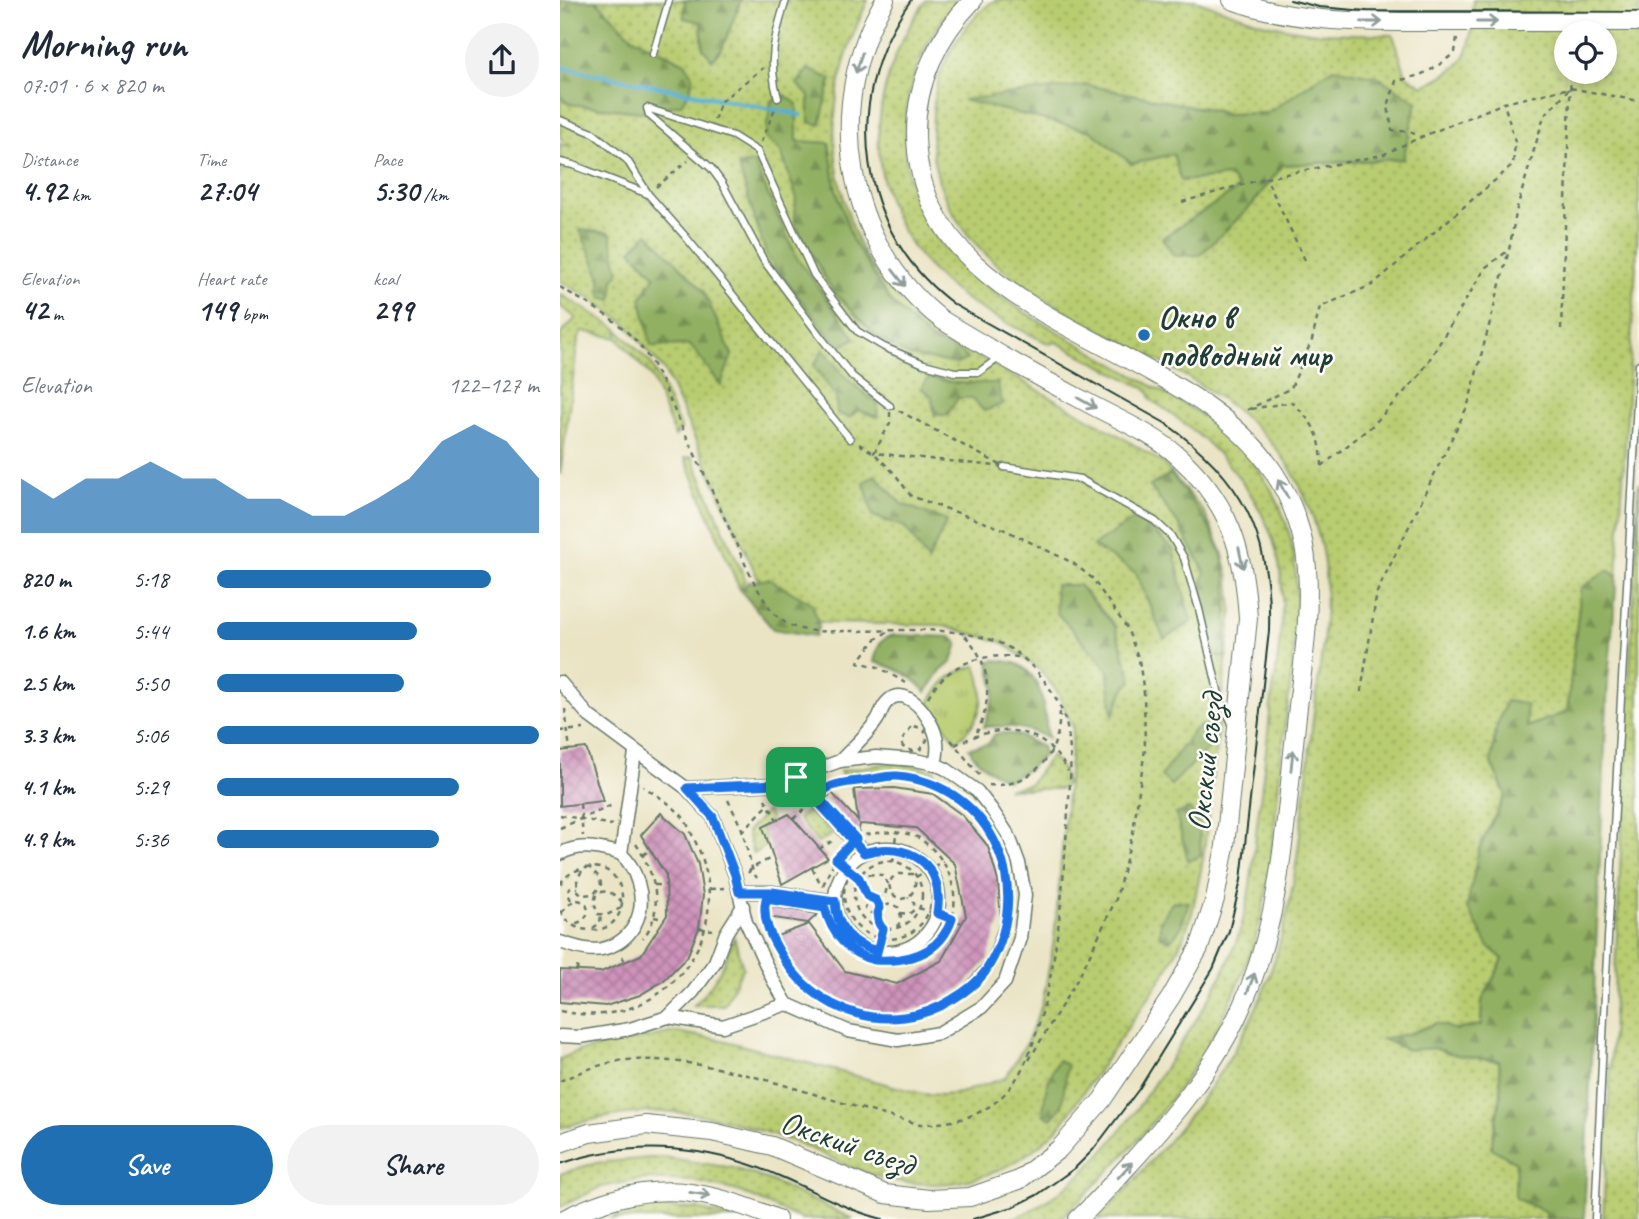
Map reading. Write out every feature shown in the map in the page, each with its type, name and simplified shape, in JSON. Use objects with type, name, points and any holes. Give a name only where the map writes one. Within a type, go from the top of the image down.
[{"type":"main road","name":"Окский съезд","points":[[560,1143],[589,1133],[646,1125],[712,1132],[772,1146],[885,1194],[929,1199],[970,1197],[1019,1180],[1059,1149],[1102,1100],[1171,998],[1199,947],[1215,899],[1226,845],[1248,618],[1246,581],[1239,548],[1207,487],[1177,455],[942,320],[919,303],[893,271],[872,233],[858,199],[851,160],[849,121],[852,83],[862,50],[885,0]]},
{"type":"main road","points":[[973,0],[950,28],[930,60],[920,94],[917,156],[927,196],[938,218],[959,248],[999,284],[1186,392],[1228,421],[1273,471],[1289,501],[1302,536],[1307,567],[1307,618],[1279,878],[1273,916],[1259,963],[1230,1030],[1187,1096],[1144,1149],[1077,1219]]},
{"type":"main road","points":[[1232,0],[1285,15],[1318,20],[1639,22]]},
{"type":"main road","points":[[564,1219],[611,1199],[657,1191],[711,1195],[777,1219]]},
{"type":"street","points":[[560,682],[589,716],[687,788],[713,817],[735,875],[746,922],[787,1004],[848,1031],[898,1040],[939,1033],[982,1007],[1005,982],[1020,938],[1024,905],[1025,894],[1019,863],[1009,836],[977,791],[935,764],[876,757],[840,761],[776,784],[687,788]]},
{"type":"street","points":[[840,761],[877,720],[885,703],[893,696],[903,695],[926,714],[936,734],[939,750],[935,764]]},
{"type":"street","points":[[621,854],[635,752]]},
{"type":"street","points":[[796,777],[848,841],[864,853]]},
{"type":"street","points":[[560,854],[568,849],[592,847],[621,854],[635,872],[642,894],[639,919],[625,939],[601,949],[579,949],[560,942]]},
{"type":"street","points":[[739,892],[772,892],[830,904],[841,926],[852,939],[866,948],[899,951],[914,945],[927,934],[939,901],[937,883],[915,856],[894,854],[881,848],[864,853],[844,866],[830,904]]},
{"type":"street","points":[[668,1017],[693,992],[715,962],[726,933],[743,906]]},
{"type":"street","points":[[560,1036],[580,1037],[630,1029],[668,1017],[723,1026],[787,1004]]},
{"type":"lane","points":[[653,54],[669,0]]},
{"type":"lane","points":[[778,98],[774,86],[773,49],[774,37],[786,0]]},
{"type":"lane","points":[[890,406],[852,376],[823,340],[764,261],[722,183],[711,168],[649,115],[647,108],[733,136],[757,151],[814,275],[857,331],[924,365],[955,372],[979,372],[1002,356]]},
{"type":"lane","points":[[560,120],[593,133],[627,160],[648,194],[850,439]]},
{"type":"lane","points":[[560,162],[648,194]]},
{"type":"lane","points":[[1595,1219],[1639,364]]},
{"type":"lane","points":[[1004,467],[1080,479],[1155,521],[1171,536],[1184,558],[1220,698],[1237,733]]},
{"type":"path","points":[[1458,29],[1455,52],[1423,76],[1396,81],[1388,106],[1392,130],[1410,132],[1421,137],[1504,103],[1570,88],[1639,101]]},
{"type":"path","points":[[1561,329],[1570,84]]},
{"type":"path","points":[[1362,692],[1377,593],[1468,405],[1509,250],[1517,208],[1544,116],[1570,88]]},
{"type":"path","points":[[757,151],[778,98]]},
{"type":"path","points":[[1504,103],[1515,142],[1514,165],[1372,285],[1320,307],[1312,340],[1291,387],[1247,410],[1292,402],[1307,417],[1321,442],[1322,466],[1373,425],[1420,375],[1486,267],[1509,250]]},
{"type":"path","points":[[1182,202],[1266,178],[1382,155],[1442,128]]},
{"type":"path","points":[[1266,178],[1305,260]]},
{"type":"path","points":[[560,288],[627,331],[652,361],[746,565],[772,611],[783,622],[799,629],[819,631],[962,634],[999,642],[1042,677],[1065,722],[1069,743],[1069,774],[1061,916],[1043,1011],[1027,1064]]},
{"type":"path","points":[[874,453],[890,423],[890,406],[1004,467]]},
{"type":"path","points":[[560,1081],[583,1071],[624,1060],[677,1061],[733,1072],[920,1124],[944,1124],[964,1119],[989,1109],[1004,1096],[1027,1064],[1080,975],[1116,899],[1133,832],[1145,749],[1144,693],[1139,660],[1127,628],[1092,578],[1073,563],[1003,529],[911,496],[895,474],[874,453],[850,439]]},
{"type":"path","points":[[874,453],[1004,467]]},
{"type":"path","points":[[962,634],[974,645],[981,657],[988,689],[987,705],[976,734]]},
{"type":"path","points":[[926,701],[934,687],[962,664],[981,657],[999,655],[1021,658]]},
{"type":"path","points":[[565,709],[570,750]]},
{"type":"path","points":[[987,785],[999,786],[1024,779],[1044,762],[1057,739],[1060,709]]},
{"type":"path","points":[[911,727],[924,729],[927,740],[920,749],[907,749],[901,742],[911,727]]},
{"type":"path","points":[[560,731],[587,728]]},
{"type":"path","points":[[955,745],[976,734],[1000,729],[1022,732],[1042,740],[1052,749],[1069,774]]},
{"type":"path","points":[[766,899],[764,909],[774,942],[786,965],[800,982],[822,1000],[842,1009],[881,1018],[897,1018],[938,1009],[974,985],[985,972],[1001,939],[1009,906],[1005,870],[988,830],[953,794],[935,786],[894,776],[846,782],[825,788],[817,796]]},
{"type":"path","points":[[560,1011],[588,1014],[616,1012],[640,1006],[665,990],[686,969],[703,939],[709,916],[710,887],[702,855],[682,816],[641,786]]},
{"type":"path","points":[[733,796],[728,798],[727,803],[742,832],[752,868],[759,881]]},
{"type":"path","points":[[756,798],[773,796]]},
{"type":"path","points":[[765,798],[777,820]]},
{"type":"path","points":[[560,828],[619,802],[618,814]]},
{"type":"path","points":[[576,837],[584,836],[580,804]]},
{"type":"path","points":[[742,832],[768,805]]},
{"type":"path","points":[[793,819],[810,805]]},
{"type":"path","points":[[560,815],[617,826],[616,828]]},
{"type":"path","points":[[884,831],[896,832],[919,837],[940,854],[952,879],[954,892],[952,919],[943,937],[927,951],[904,960],[877,950],[847,911],[844,895],[844,849],[848,841],[884,831]]},
{"type":"path","points":[[894,854],[872,865],[860,876],[854,889],[857,908],[865,920],[883,929],[897,928],[912,919],[922,890],[915,876],[894,854],[896,832]]},
{"type":"path","points":[[819,849],[840,836]]},
{"type":"path","points":[[643,855],[650,850]]},
{"type":"path","points":[[817,888],[844,866],[884,852],[894,854],[914,860],[927,870],[933,912],[910,933],[891,939],[877,950],[861,956],[845,945],[831,926],[830,904]]},
{"type":"path","points":[[752,868],[773,857]]},
{"type":"path","points":[[585,858],[586,868],[577,879],[580,893],[589,896],[608,891],[622,902]]},
{"type":"path","points":[[897,928],[900,913],[897,907],[890,904],[871,913],[865,909],[867,903],[885,895],[895,875],[915,876],[943,861]]},
{"type":"path","points":[[844,866],[860,876],[883,875],[891,893],[900,899],[908,897],[914,891],[915,876]]},
{"type":"path","points":[[586,868],[600,878],[601,885],[594,903],[596,911],[601,915],[615,913],[621,908]]},
{"type":"path","points":[[560,884],[572,872],[586,868],[604,868],[612,873],[622,890],[619,916],[601,930],[592,930],[570,924],[561,914],[572,901],[578,900],[584,902],[588,912]]},
{"type":"path","points":[[812,868],[822,886]]},
{"type":"path","points":[[860,876],[863,891],[875,900],[879,910],[879,925],[883,929]]},
{"type":"path","points":[[654,885],[666,885]]},
{"type":"path","points":[[572,901],[567,892],[572,887],[577,888]]},
{"type":"path","points":[[578,900],[580,893]]},
{"type":"path","points":[[908,897],[917,909]]},
{"type":"path","points":[[897,907],[900,899]]},
{"type":"path","points":[[847,911],[857,908]]},
{"type":"path","points":[[900,913],[909,914],[917,909],[962,923]]},
{"type":"path","points":[[588,912],[596,911]]},
{"type":"path","points":[[570,924],[582,922],[588,912]]},
{"type":"path","points":[[592,930],[600,923],[601,915]]},
{"type":"path","points":[[654,917],[664,919]]},
{"type":"path","points":[[699,928],[705,929]]},
{"type":"path","points":[[651,929],[656,932]]},
{"type":"path","points":[[877,950],[883,929]]},
{"type":"path","points":[[592,930],[594,939]]},
{"type":"path","points":[[995,936],[1001,939]]},
{"type":"path","points":[[622,956],[625,962]]},
{"type":"path","points":[[577,971],[579,959]]},
{"type":"green space","points":[[560,0],[596,0],[633,38],[685,63],[693,77],[690,91],[681,104],[640,112],[569,104],[560,96]]},
{"type":"green space","points":[[596,0],[685,0],[684,18],[701,22],[703,48],[741,0],[868,0],[848,50],[841,76],[834,127],[839,179],[852,226],[865,256],[896,296],[933,331],[1163,463],[1204,512],[1222,551],[1229,578],[1232,612],[1203,860],[1192,913],[1183,938],[1166,972],[1060,1126],[1017,1160],[970,1180],[920,1184],[893,1180],[857,1170],[777,1136],[693,1114],[635,1113],[560,1128],[560,1059],[579,1051],[675,1032],[722,1040],[923,1094],[960,1093],[1005,1078],[1027,1042],[1042,1005],[1054,941],[1073,728],[1057,691],[1040,670],[1002,642],[940,625],[827,623],[788,616],[759,581],[664,370],[625,323],[560,281],[560,144],[572,147],[560,138],[560,96],[569,104],[685,63],[633,38]],"holes":[[[797,104],[797,141],[829,143],[836,189],[852,239],[890,301],[930,339],[963,353],[877,337],[833,291],[795,225],[796,196],[781,151]],[[929,377],[956,383],[997,383],[972,398],[958,398],[935,415]],[[1170,474],[1204,519],[1214,655],[1202,585],[1205,572],[1179,525],[1150,486]]]},
{"type":"green space","points":[[685,0],[741,0],[722,49],[712,60],[703,48],[701,22],[684,18]]},
{"type":"green space","points":[[926,0],[959,0],[926,46],[913,80],[906,116],[908,171],[916,202],[931,230],[950,254],[998,295],[1193,410],[1231,438],[1252,461],[1274,494],[1288,530],[1294,556],[1297,602],[1292,672],[1267,886],[1263,910],[1249,956],[1220,1023],[1187,1077],[1127,1151],[1060,1219],[1012,1219],[1063,1190],[1104,1150],[1122,1128],[1202,1011],[1235,945],[1249,892],[1279,648],[1282,583],[1279,561],[1264,518],[1239,478],[1208,443],[1151,400],[1148,390],[1056,342],[1050,344],[1009,324],[968,301],[944,282],[916,251],[896,217],[883,182],[879,145],[881,108],[890,71],[905,35]]},
{"type":"green space","points":[[995,0],[1195,0],[1262,23],[1290,29],[1317,33],[1393,35],[1406,75],[1423,86],[1452,70],[1466,54],[1471,32],[1473,0],[1639,0],[1639,215],[1617,577],[1608,570],[1581,588],[1567,712],[1526,727],[1506,701],[1496,729],[1491,763],[1506,794],[1479,849],[1489,947],[1503,959],[1482,1001],[1481,1025],[1456,1030],[1436,1023],[1412,1033],[1383,1039],[1408,1050],[1434,1048],[1456,1055],[1499,1061],[1501,1093],[1491,1148],[1516,1162],[1515,1198],[1546,1212],[1546,1219],[1098,1219],[1162,1149],[1201,1100],[1236,1047],[1266,984],[1287,913],[1300,840],[1324,631],[1325,572],[1318,534],[1299,485],[1293,473],[1257,428],[1209,391],[1042,297],[994,262],[957,219],[935,166],[932,147],[933,114],[938,81],[944,65],[970,23]],"holes":[[[1333,68],[1403,159],[1283,165],[1251,206],[1162,238],[1239,188],[1229,176],[1182,181],[1173,154],[1132,164],[1091,131],[965,100],[1201,107],[1229,114],[1268,113]]]},
{"type":"green space","points":[[1333,68],[1378,77],[1417,102],[1403,159],[1283,165],[1251,206],[1200,255],[1174,256],[1162,238],[1239,188],[1229,176],[1181,181],[1173,154],[1132,164],[1091,131],[962,100],[1087,85],[1229,114],[1268,113]]},
{"type":"green space","points":[[808,69],[831,79],[820,125],[809,122],[809,96],[797,84]]},
{"type":"green space","points":[[785,95],[797,104],[797,141],[829,143],[836,189],[852,239],[890,301],[930,339],[963,353],[967,359],[957,364],[909,356],[877,337],[833,291],[795,225],[796,196],[781,151],[765,138],[771,101]]},
{"type":"green space","points":[[754,163],[797,258],[855,338],[839,348],[767,257],[738,165]]},
{"type":"green space","points":[[580,230],[610,233],[619,273],[614,279],[612,300],[601,297],[600,276]]},
{"type":"green space","points":[[648,233],[703,290],[732,355],[721,385],[690,345],[651,346],[641,298],[655,276],[631,250]]},
{"type":"green space","points":[[560,294],[618,329],[617,336],[619,331],[652,364],[681,429],[675,436],[651,376],[617,338],[582,331],[578,340],[560,475],[560,335],[576,318],[560,306]]},
{"type":"green space","points":[[823,349],[847,379],[878,404],[877,417],[858,410],[849,418],[837,413],[836,397],[814,366]]},
{"type":"green space","points":[[929,377],[956,383],[997,383],[1003,404],[984,411],[972,398],[958,398],[947,415],[935,415],[931,395],[921,388]]},
{"type":"green space","points":[[692,457],[745,579],[740,590],[685,458]]},
{"type":"green space","points":[[1171,474],[1206,522],[1221,553],[1227,591],[1225,658],[1214,655],[1201,585],[1205,572],[1179,525],[1150,486]]},
{"type":"green space","points":[[875,475],[902,504],[947,521],[928,561],[905,527],[873,516],[864,482]]},
{"type":"green space","points":[[1639,483],[1639,1219],[1603,1219]]},
{"type":"green space","points":[[1137,517],[1173,549],[1191,622],[1164,639],[1136,573],[1093,546]]},
{"type":"green space","points":[[1608,570],[1617,577],[1608,678],[1584,1219],[1546,1219],[1546,1212],[1515,1198],[1516,1162],[1491,1148],[1501,1093],[1499,1061],[1456,1055],[1434,1048],[1408,1050],[1382,1039],[1412,1033],[1436,1023],[1456,1030],[1481,1025],[1482,1001],[1503,959],[1489,947],[1467,907],[1479,849],[1506,794],[1491,763],[1496,729],[1506,701],[1526,704],[1527,727],[1567,712],[1581,588]]},
{"type":"green space","points":[[769,579],[812,604],[819,626],[815,636],[773,629],[741,591],[748,582]]},
{"type":"green space","points":[[1055,585],[1079,585],[1115,626],[1132,681],[1125,687],[1113,715],[1107,668],[1057,613]]},
{"type":"green space","points":[[895,635],[952,637],[958,643],[952,662],[941,671],[926,692],[903,672],[874,662],[880,644]]},
{"type":"green space","points":[[995,660],[1017,664],[1033,678],[1044,707],[1048,738],[1017,728],[984,727],[995,692],[989,662]]},
{"type":"green space","points":[[976,666],[982,688],[980,707],[972,725],[956,741],[929,703],[948,679],[960,671]]},
{"type":"green space","points":[[1209,723],[1215,727],[1213,744],[1171,785],[1161,776],[1195,729]]},
{"type":"green space","points":[[995,734],[1021,736],[1042,747],[1044,755],[1027,770],[1007,780],[990,771],[969,748],[988,744]]},
{"type":"green space","points":[[1051,756],[1064,776],[1066,784],[1060,789],[1007,789],[1030,784]]},
{"type":"green space","points":[[902,763],[935,771],[932,778],[888,770],[843,778],[840,771]]},
{"type":"green space","points":[[810,809],[832,834],[818,843],[798,819]]},
{"type":"green space","points":[[1190,809],[1199,826],[1201,856],[1188,861],[1176,814]]},
{"type":"green space","points":[[767,811],[771,820],[762,827],[766,846],[753,854],[747,832]]},
{"type":"green space","points":[[1173,901],[1189,902],[1180,929],[1170,941],[1160,936],[1160,922]]},
{"type":"green space","points":[[734,937],[743,968],[724,1005],[694,1005],[718,974]]},
{"type":"green space","points":[[1058,1060],[1067,1065],[1062,1106],[1051,1119],[1043,1114],[1049,1079]]},
{"type":"green space","points":[[662,1157],[734,1168],[769,1180],[853,1219],[801,1219],[738,1191],[694,1181],[643,1179],[601,1187],[560,1207],[560,1174],[595,1163]]},
{"type":"green space","points":[[646,1207],[697,1209],[737,1219],[612,1219],[624,1212]]},
{"type":"building","points":[[586,748],[603,801],[560,806],[560,751]]},
{"type":"building","points":[[894,788],[933,794],[962,815],[988,846],[998,881],[1001,919],[987,960],[964,986],[932,1005],[895,1014],[855,1008],[823,996],[796,970],[777,936],[809,924],[845,971],[897,984],[941,961],[966,916],[955,864],[916,828],[860,824],[858,834],[826,798],[832,793],[858,821],[854,789]]},
{"type":"building","points":[[661,813],[685,834],[698,864],[703,895],[699,928],[687,957],[663,981],[640,995],[606,1006],[560,1002],[560,970],[601,972],[641,955],[667,915],[666,875],[641,835]]},
{"type":"building","points":[[789,814],[828,858],[782,884],[763,827]]},
{"type":"building","points":[[769,906],[818,914],[808,923],[767,917]]},
{"type":"waterway","points":[[560,67],[801,115]]},
{"type":"tram line","points":[[911,0],[888,39],[874,79],[867,121],[869,163],[879,203],[897,241],[922,275],[955,305],[1165,423],[1215,465],[1233,488],[1258,538],[1269,597],[1269,631],[1241,880],[1229,931],[1213,969],[1139,1089],[1093,1150],[1075,1168],[1037,1195],[1013,1207],[973,1219]]},
{"type":"tram line","points":[[1290,0],[1319,7],[1367,11],[1639,12]]},
{"type":"tram line","points":[[560,1164],[616,1151],[673,1149],[701,1153],[757,1167],[845,1206],[883,1219]]},
{"type":"place","name":"Окно в подводный мир","points":[[1144,335]]},
{"type":"route","points":[[796,777],[776,784],[687,788],[713,817],[739,892],[772,892],[835,901],[835,911],[841,926],[852,939],[877,951],[875,960],[904,960],[927,951],[943,937],[952,919],[937,913],[937,883],[928,868],[915,856],[899,849],[881,848],[864,853],[853,841],[856,839],[817,796],[825,788],[846,782],[894,776],[935,786],[953,794],[979,819],[988,830],[1005,870],[1009,891],[1006,925],[985,972],[974,985],[938,1009],[897,1018],[881,1018],[842,1009],[822,1000],[800,982],[786,965],[774,942],[766,920],[766,899],[825,908],[831,926],[845,945],[872,960],[875,960],[883,929],[879,925],[877,915],[880,908],[876,900],[867,896],[859,878],[836,859],[853,841],[796,777]]}]
